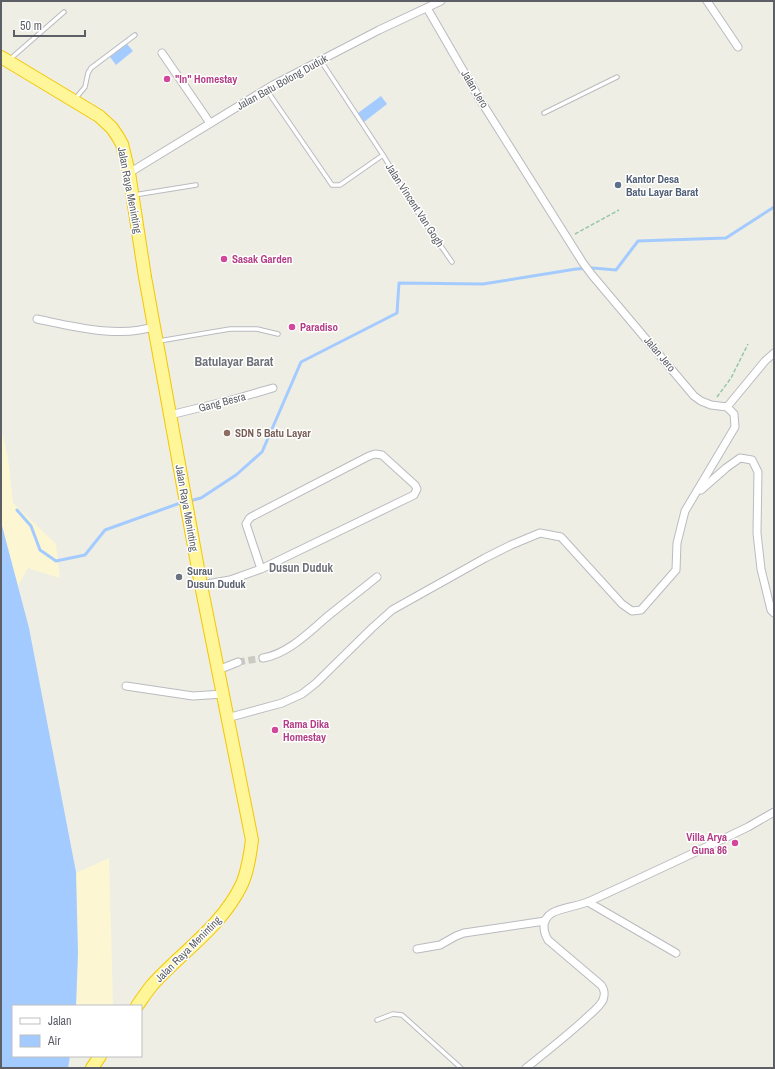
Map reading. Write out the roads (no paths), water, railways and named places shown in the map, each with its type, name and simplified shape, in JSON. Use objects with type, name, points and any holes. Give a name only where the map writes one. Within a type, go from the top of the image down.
[{"type":"highway","name":"Jalan Raya Meninting","points":[[5,59],[99,116],[112,128],[122,144],[129,173],[145,277],[158,341],[201,585],[252,840],[249,862],[242,884],[230,905],[217,922],[153,984],[138,1005]]},
{"type":"highway","points":[[92,1068],[99,1057]]},
{"type":"street","name":"Jalan Batu Bolong Duduk","points":[[129,173],[266,89],[320,60],[441,1]]},
{"type":"street","points":[[707,1],[738,47]]},
{"type":"street","name":"Jalan Jero","points":[[427,8],[479,98],[592,275],[694,396],[701,402],[727,407]]},
{"type":"street","points":[[162,53],[210,123]]},
{"type":"street","points":[[37,319],[72,327],[99,330],[132,330],[155,326]]},
{"type":"street","points":[[227,718],[282,703],[302,694],[316,684],[392,610],[485,558],[540,533],[562,537],[622,604],[632,611],[641,610],[676,570],[677,542],[685,512],[735,427],[734,414],[727,407],[765,361],[774,353]]},
{"type":"street","name":"Gang Besra","points":[[170,415],[273,388]]},
{"type":"street","points":[[201,585],[230,580],[261,569],[414,495],[417,489],[415,485],[382,455],[376,454],[369,456],[249,519],[246,524],[261,569]]},
{"type":"street","points":[[695,495],[740,458],[752,460],[758,472],[757,533],[761,569],[771,610],[774,613]]},
{"type":"street","points":[[263,658],[270,657],[284,650],[309,632],[377,577]]},
{"type":"street","points":[[218,670],[238,662]]},
{"type":"street","points":[[126,686],[193,696],[223,694]]},
{"type":"street","points":[[417,949],[440,945],[464,933],[545,921],[552,914],[588,902],[748,827],[774,812]]},
{"type":"street","points":[[588,902],[676,953]]},
{"type":"street","points":[[526,1068],[569,1034],[594,1011],[602,1001],[604,993],[604,989],[601,985],[548,940],[544,933],[545,921]]},
{"type":"lane","points":[[5,59],[64,12]]},
{"type":"lane","points":[[74,101],[86,87],[91,68],[135,35]]},
{"type":"lane","points":[[320,60],[383,155]]},
{"type":"lane","points":[[544,114],[617,77]]},
{"type":"lane","name":"Jalan Vincent Van Gogh","points":[[266,89],[332,185],[340,185],[383,155],[420,216],[452,262]]},
{"type":"lane","points":[[132,196],[196,185]]},
{"type":"lane","points":[[158,341],[230,329],[252,329],[278,334]]},
{"type":"lane","points":[[377,1020],[393,1014],[402,1015],[461,1068]]},
{"type":"water","points":[[127,44],[133,51],[116,65],[110,57]]},
{"type":"water","points":[[381,96],[387,104],[364,122],[358,113]]},
{"type":"water","points":[[1,522],[29,628],[76,872],[78,953],[76,1005],[12,1005],[12,1057],[70,1057],[68,1068],[1,1068]]},
{"type":"waterway","points":[[189,501],[201,498],[236,475],[262,452],[301,362],[397,313],[399,283],[483,284],[576,269],[593,268],[616,270],[638,241],[726,238],[774,207]]},
{"type":"waterway","points":[[17,510],[31,526],[40,550],[56,561],[85,555],[105,530],[183,502]]},
{"type":"tunnel","points":[[238,662],[263,658]]},
{"type":"place","name":"\"In\" Homestay","points":[[167,79]]},
{"type":"place","name":"Kantor Desa Batu Layar Barat","points":[[618,185]]},
{"type":"place","name":"Sasak Garden","points":[[224,259]]},
{"type":"place","name":"Paradiso","points":[[292,327]]},
{"type":"place","name":"SDN 5 Batu Layar","points":[[227,433]]},
{"type":"place","name":"Surau Dusun Duduk","points":[[179,577]]},
{"type":"place","name":"Rama Dika Homestay","points":[[275,730]]},
{"type":"place","name":"Villa Arya Guna 86","points":[[735,843]]},
{"type":"district","name":"Batulayar Barat","points":[[234,361]]},
{"type":"district","name":"Dusun Duduk","points":[[301,568]]}]
